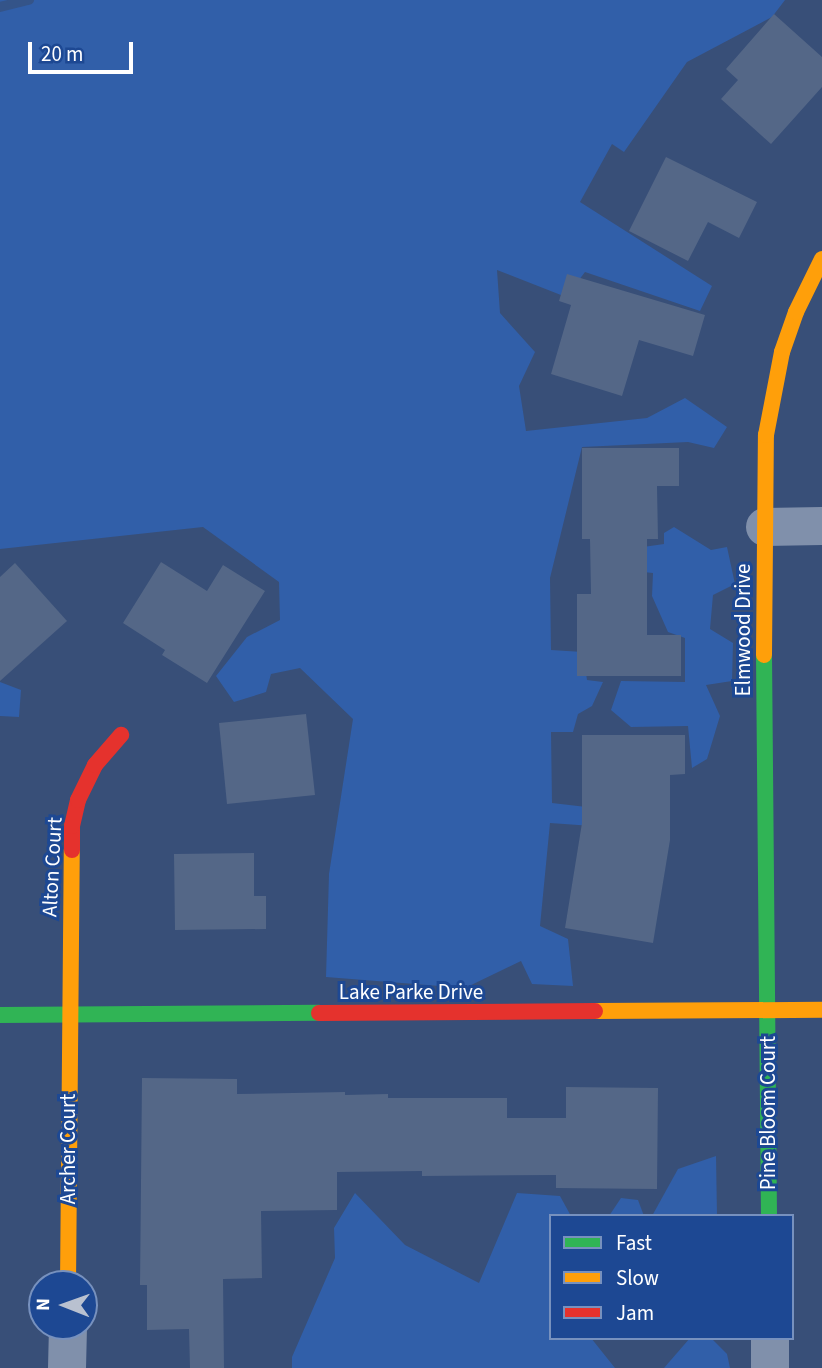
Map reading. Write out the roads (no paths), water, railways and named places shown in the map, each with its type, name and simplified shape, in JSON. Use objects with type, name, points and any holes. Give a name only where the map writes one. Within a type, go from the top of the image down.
[{"type":"street","name":"Elmwood Drive","points":[[767,1010],[766,435],[772,393],[796,312],[822,259]]},
{"type":"street","points":[[765,527],[822,526]]},
{"type":"street","name":"Alton Court","points":[[68,1015],[72,826],[78,800],[95,765],[121,735]]},
{"type":"street","name":"Pine Bloom Court","points":[[767,1010],[769,1214]]},
{"type":"street","name":"Lake Parke Drive","points":[[0,1015],[822,1010]]},
{"type":"street","name":"Archer Court","points":[[68,1015],[68,1270]]},
{"type":"street","points":[[67,1368],[68,1340]]},
{"type":"street","points":[[770,1340],[771,1368]]},
{"type":"waterway","points":[[0,7],[29,0]]}]
